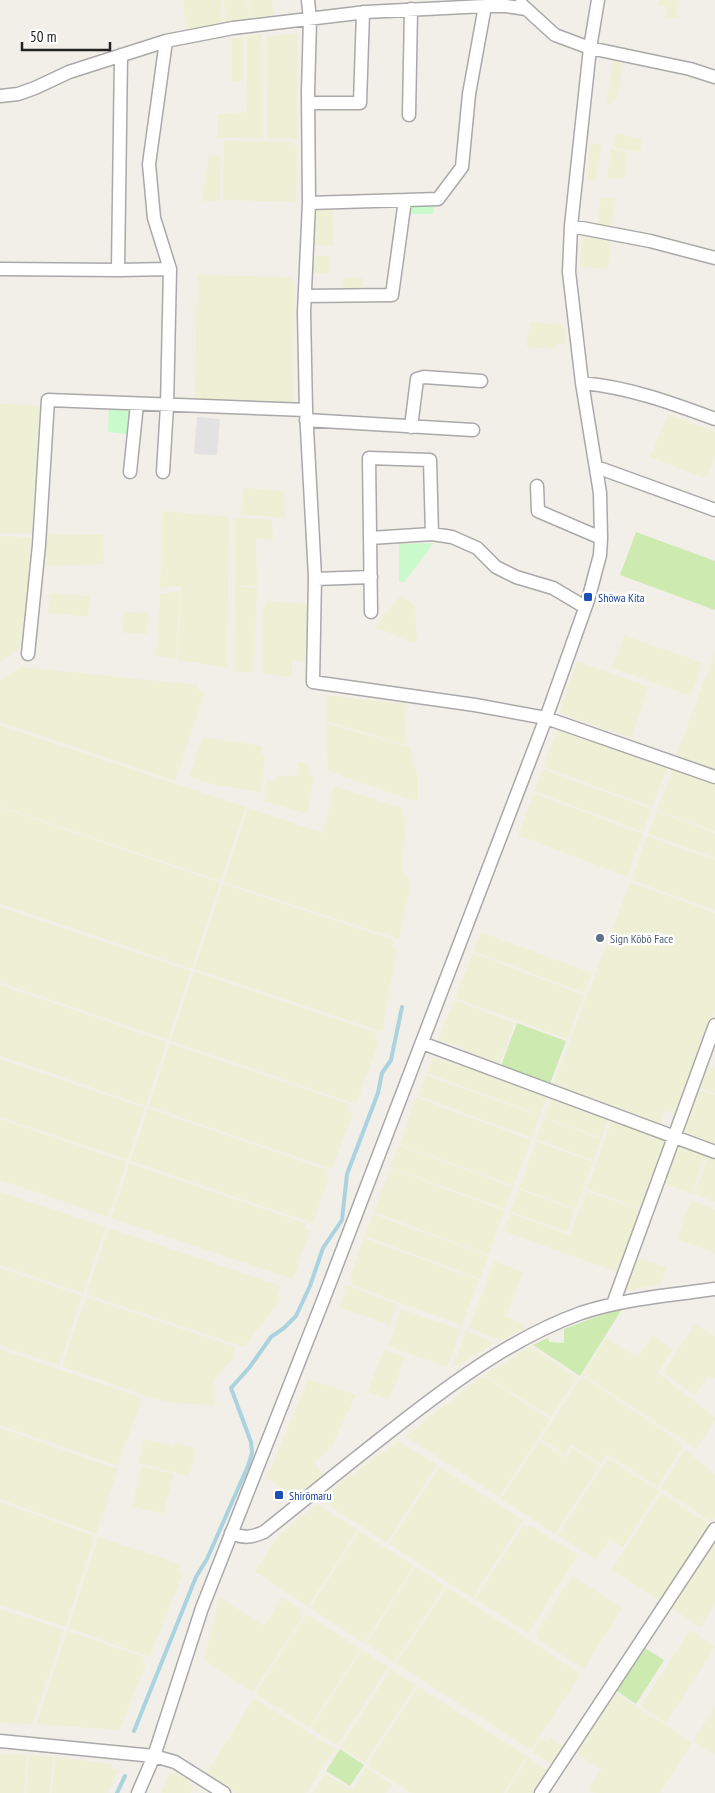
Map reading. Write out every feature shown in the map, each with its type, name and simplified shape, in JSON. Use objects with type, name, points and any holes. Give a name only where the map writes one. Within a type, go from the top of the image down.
[{"type":"street","points":[[308,0],[310,19],[308,103],[309,203],[304,312],[306,415],[315,579],[313,682],[474,705],[546,718],[715,777]]},
{"type":"street","points":[[138,1793],[154,1756],[202,1608],[324,1298],[546,718],[585,607],[600,555],[601,509],[582,383],[569,272],[571,226],[590,48],[598,0]]},
{"type":"street","points":[[0,96],[18,94],[69,72],[166,41],[233,28],[363,12],[522,5],[555,35],[590,48],[715,77]]},
{"type":"street","points":[[309,203],[438,199],[462,166],[469,94],[485,6]]},
{"type":"street","points":[[409,115],[411,9]]},
{"type":"street","points":[[308,103],[360,103],[363,12]]},
{"type":"street","points":[[163,472],[167,406],[170,269],[154,218],[149,164],[166,41]]},
{"type":"street","points":[[118,270],[121,55]]},
{"type":"street","points":[[306,296],[392,295],[405,200]]},
{"type":"street","points":[[571,226],[650,241],[715,258]]},
{"type":"street","points":[[0,268],[170,269]]},
{"type":"street","points":[[411,426],[417,379],[481,381]]},
{"type":"street","points":[[582,383],[602,385],[662,399],[715,419]]},
{"type":"street","points":[[28,654],[48,400],[306,415],[411,426],[473,430]]},
{"type":"street","points":[[130,472],[136,404]]},
{"type":"street","points":[[371,612],[369,458],[430,460],[432,534]]},
{"type":"street","points":[[596,469],[602,469],[715,510]]},
{"type":"street","points":[[537,486],[538,511],[601,538]]},
{"type":"street","points":[[370,538],[432,534],[452,537],[477,548],[496,567],[516,577],[554,588],[585,607]]},
{"type":"street","points":[[315,579],[371,577]]},
{"type":"street","points":[[613,1304],[715,1024]]},
{"type":"street","points":[[422,1043],[715,1152]]},
{"type":"street","points":[[231,1532],[243,1537],[254,1536],[264,1532],[379,1440],[480,1366],[516,1343],[555,1324],[613,1304],[715,1289]]},
{"type":"street","points":[[541,1793],[715,1529]]},
{"type":"street","points":[[0,1741],[154,1756],[175,1762],[224,1793]]},
{"type":"green space","points":[[183,0],[221,0],[223,23],[186,30]]},
{"type":"green space","points":[[224,0],[247,0],[249,20],[232,23],[231,21],[225,22]]},
{"type":"green space","points":[[249,0],[272,0],[274,18],[250,20]]},
{"type":"green space","points":[[659,0],[679,0],[677,18],[666,17],[667,7],[658,6]]},
{"type":"green space","points":[[262,34],[263,138],[217,138],[217,114],[247,112],[246,36]]},
{"type":"green space","points":[[293,34],[298,36],[297,139],[267,138],[266,37]]},
{"type":"green space","points":[[243,37],[243,81],[232,81],[232,39]]},
{"type":"green space","points":[[613,59],[623,61],[618,96],[611,104],[606,106]]},
{"type":"green space","points":[[615,133],[642,139],[640,152],[612,146]]},
{"type":"green space","points":[[224,141],[292,142],[292,145],[297,145],[296,202],[223,200]]},
{"type":"green space","points":[[590,142],[601,145],[597,179],[588,180],[587,178]]},
{"type":"green space","points":[[611,148],[628,152],[624,179],[607,179]]},
{"type":"green space","points":[[209,155],[221,156],[220,201],[202,201]]},
{"type":"green space","points":[[601,197],[615,199],[610,231],[597,228]]},
{"type":"green space","points":[[408,204],[434,205],[433,214],[408,214]]},
{"type":"green space","points":[[318,209],[334,210],[333,246],[311,245],[312,213]]},
{"type":"green space","points":[[583,233],[611,239],[608,269],[580,267]]},
{"type":"green space","points":[[312,256],[330,256],[330,273],[312,273]]},
{"type":"green space","points":[[197,275],[289,277],[295,283],[293,404],[195,399]]},
{"type":"green space","points":[[343,277],[363,278],[363,290],[342,289]]},
{"type":"green space","points":[[530,322],[564,325],[566,343],[556,344],[556,349],[526,347]]},
{"type":"green space","points":[[0,404],[40,405],[32,533],[0,533]]},
{"type":"green space","points":[[109,409],[131,411],[129,434],[108,432]]},
{"type":"green space","points":[[668,414],[715,432],[715,456],[706,479],[650,457]]},
{"type":"green space","points":[[244,488],[284,491],[285,518],[240,514]]},
{"type":"green space","points":[[162,511],[229,517],[227,668],[177,660],[181,586],[160,588]]},
{"type":"green space","points":[[234,518],[272,520],[273,540],[256,539],[257,586],[234,585]]},
{"type":"green space","points":[[636,532],[715,561],[715,610],[620,575]]},
{"type":"green space","points":[[47,534],[103,535],[104,564],[45,566]]},
{"type":"green space","points":[[0,536],[31,537],[24,642],[16,652],[0,662]]},
{"type":"green space","points":[[434,543],[404,582],[399,582],[399,544]]},
{"type":"green space","points":[[235,586],[257,588],[254,673],[233,671]]},
{"type":"green space","points":[[180,591],[176,659],[156,656],[160,594]]},
{"type":"green space","points":[[49,593],[90,596],[88,617],[48,613]]},
{"type":"green space","points":[[401,595],[415,606],[417,642],[413,643],[374,627]]},
{"type":"green space","points":[[267,601],[307,604],[306,661],[292,661],[292,677],[263,674],[261,670],[263,609]]},
{"type":"green space","points":[[124,612],[148,613],[147,634],[123,633]]},
{"type":"green space","points":[[624,635],[702,663],[691,696],[612,668]]},
{"type":"green space","points":[[715,651],[715,771],[676,756]]},
{"type":"green space","points":[[577,661],[649,687],[631,738],[559,713]]},
{"type":"green space","points":[[21,667],[198,685],[199,691],[205,692],[175,781],[0,722],[0,680]]},
{"type":"green space","points":[[325,695],[407,704],[404,730],[407,740],[406,745],[326,721]]},
{"type":"green space","points":[[326,723],[410,747],[417,774],[417,802],[328,771]]},
{"type":"green space","points":[[0,725],[246,807],[221,881],[0,806]]},
{"type":"green space","points":[[557,730],[583,740],[597,739],[668,766],[652,807],[543,767]]},
{"type":"green space","points":[[203,737],[262,746],[261,751],[265,757],[261,792],[215,785],[189,777]]},
{"type":"green space","points":[[298,761],[309,765],[311,768],[310,775],[314,777],[307,814],[264,801],[267,780],[276,782],[277,776],[296,776]]},
{"type":"green space","points":[[673,768],[715,783],[715,831],[657,810]]},
{"type":"green space","points":[[543,769],[652,809],[643,832],[534,791]]},
{"type":"green space","points":[[334,786],[402,808],[402,815],[407,817],[401,870],[411,882],[399,939],[223,882],[248,808],[323,833]]},
{"type":"green space","points":[[534,793],[643,834],[627,877],[518,835]]},
{"type":"green space","points":[[0,807],[220,883],[192,969],[0,904]]},
{"type":"green space","points":[[657,811],[715,833],[715,858],[648,834]]},
{"type":"green space","points":[[647,836],[715,860],[715,910],[631,880]]},
{"type":"green space","points":[[630,882],[715,913],[715,1011],[677,1114],[665,1110],[659,1127],[552,1088]]},
{"type":"green space","points":[[223,884],[394,940],[392,947],[397,950],[382,1032],[194,969]]},
{"type":"green space","points":[[0,907],[191,971],[168,1040],[0,982]]},
{"type":"green space","points":[[481,932],[592,973],[584,993],[473,951]]},
{"type":"green space","points":[[473,953],[584,995],[567,1039],[455,998]]},
{"type":"green space","points":[[194,971],[377,1033],[375,1040],[379,1042],[356,1104],[170,1041]]},
{"type":"green space","points":[[0,985],[167,1042],[146,1106],[0,1056]]},
{"type":"green space","points":[[454,1000],[515,1023],[499,1066],[471,1056],[461,1047],[438,1040]]},
{"type":"green space","points":[[517,1023],[566,1041],[550,1084],[501,1066]]},
{"type":"green space","points":[[170,1043],[350,1104],[347,1111],[353,1113],[332,1169],[148,1106]]},
{"type":"green space","points":[[433,1057],[458,1066],[466,1066],[547,1096],[540,1115],[427,1073]]},
{"type":"green space","points":[[0,1059],[145,1108],[127,1160],[0,1117]]},
{"type":"green space","points":[[705,1065],[715,1069],[715,1093],[697,1086]]},
{"type":"green space","points":[[426,1075],[540,1116],[532,1138],[418,1096]]},
{"type":"green space","points":[[696,1088],[715,1095],[715,1147],[680,1134]]},
{"type":"green space","points":[[416,1097],[531,1140],[514,1186],[399,1144]]},
{"type":"green space","points":[[551,1098],[608,1119],[602,1138],[544,1117]]},
{"type":"green space","points":[[148,1108],[327,1170],[326,1176],[329,1177],[313,1223],[130,1161]]},
{"type":"green space","points":[[544,1118],[601,1139],[593,1160],[536,1139]]},
{"type":"green space","points":[[0,1119],[127,1162],[108,1217],[0,1180]]},
{"type":"green space","points":[[612,1120],[667,1140],[642,1209],[587,1189]]},
{"type":"green space","points":[[536,1141],[593,1162],[576,1209],[519,1188]]},
{"type":"green space","points":[[677,1143],[706,1154],[692,1194],[662,1183]]},
{"type":"green space","points":[[399,1145],[513,1187],[505,1209],[390,1167]]},
{"type":"green space","points":[[708,1155],[715,1158],[715,1202],[694,1194]]},
{"type":"green space","points":[[129,1163],[307,1224],[305,1229],[310,1230],[293,1279],[111,1218]]},
{"type":"green space","points":[[390,1168],[505,1211],[488,1255],[374,1212]]},
{"type":"green space","points":[[518,1189],[575,1210],[567,1232],[510,1211]]},
{"type":"green space","points":[[586,1191],[638,1209],[636,1214],[640,1216],[619,1273],[503,1231],[510,1213],[570,1235]]},
{"type":"green space","points":[[0,1192],[106,1227],[83,1293],[0,1265]]},
{"type":"green space","points":[[691,1200],[715,1209],[715,1253],[677,1239]]},
{"type":"green space","points":[[373,1214],[488,1256],[480,1279],[365,1236]]},
{"type":"green space","points":[[109,1228],[281,1286],[278,1296],[282,1298],[244,1347],[86,1294]]},
{"type":"green space","points":[[364,1238],[479,1280],[462,1325],[351,1285],[353,1279],[350,1277]]},
{"type":"green space","points":[[637,1258],[667,1267],[661,1284],[624,1291]]},
{"type":"green space","points":[[494,1261],[523,1272],[506,1317],[525,1324],[523,1330],[500,1340],[469,1328]]},
{"type":"green space","points":[[0,1268],[82,1296],[59,1365],[0,1345]]},
{"type":"green space","points":[[347,1285],[397,1304],[390,1325],[339,1307]]},
{"type":"green space","points":[[86,1297],[235,1347],[232,1355],[235,1356],[214,1380],[215,1405],[172,1403],[142,1395],[62,1366]]},
{"type":"green space","points":[[401,1309],[461,1330],[447,1367],[388,1346]]},
{"type":"green space","points":[[622,1309],[580,1376],[533,1345],[547,1338],[550,1342],[564,1343],[564,1329]]},
{"type":"green space","points":[[695,1324],[715,1336],[715,1380],[708,1376],[695,1395],[663,1372]]},
{"type":"green space","points":[[466,1331],[494,1343],[457,1366],[453,1365]]},
{"type":"green space","points":[[652,1335],[673,1349],[658,1373],[715,1417],[715,1420],[696,1449],[583,1375],[606,1338],[638,1358]]},
{"type":"green space","points":[[531,1346],[577,1378],[551,1417],[484,1375]]},
{"type":"green space","points":[[0,1349],[142,1398],[118,1466],[0,1425]]},
{"type":"green space","points":[[384,1349],[405,1358],[389,1400],[367,1392]]},
{"type":"green space","points":[[483,1376],[550,1419],[499,1497],[405,1436]]},
{"type":"green space","points":[[582,1376],[682,1443],[681,1446],[683,1447],[657,1487],[607,1454],[600,1464],[572,1445],[565,1455],[541,1439]]},
{"type":"green space","points":[[308,1379],[356,1395],[331,1448],[314,1462],[323,1476],[294,1497],[267,1478]]},
{"type":"green space","points":[[0,1428],[118,1469],[96,1534],[0,1499]]},
{"type":"green space","points":[[144,1439],[173,1446],[174,1443],[196,1448],[189,1476],[138,1463]]},
{"type":"green space","points":[[398,1441],[437,1465],[387,1543],[321,1500]]},
{"type":"green space","points":[[539,1441],[566,1458],[573,1448],[600,1466],[555,1534],[501,1499]]},
{"type":"green space","points":[[685,1450],[715,1474],[715,1516],[711,1522],[660,1488]]},
{"type":"green space","points":[[608,1458],[659,1491],[623,1547],[610,1539],[596,1560],[558,1535]]},
{"type":"green space","points":[[142,1466],[174,1474],[163,1514],[132,1506]]},
{"type":"green space","points":[[439,1467],[523,1520],[473,1598],[389,1544]]},
{"type":"green space","points":[[661,1493],[710,1525],[659,1601],[611,1570]]},
{"type":"green space","points":[[0,1502],[95,1536],[65,1627],[0,1605]]},
{"type":"green space","points":[[317,1504],[358,1530],[308,1606],[255,1572],[278,1536]]},
{"type":"green space","points":[[530,1525],[578,1555],[528,1633],[475,1599],[523,1526],[527,1528]]},
{"type":"green space","points":[[359,1531],[414,1566],[364,1643],[310,1608]]},
{"type":"green space","points":[[98,1537],[181,1564],[179,1572],[183,1574],[150,1657],[68,1628]]},
{"type":"green space","points":[[715,1538],[715,1604],[700,1627],[670,1607]]},
{"type":"green space","points":[[415,1567],[445,1586],[394,1662],[366,1644]]},
{"type":"green space","points":[[572,1576],[622,1608],[584,1669],[537,1639],[538,1636],[535,1634]]},
{"type":"green space","points":[[447,1587],[581,1674],[531,1750],[396,1663]]},
{"type":"green space","points":[[219,1597],[264,1626],[281,1597],[301,1610],[299,1614],[303,1617],[253,1692],[204,1660]]},
{"type":"green space","points":[[0,1609],[64,1630],[32,1724],[0,1723]]},
{"type":"green space","points":[[307,1614],[361,1649],[309,1728],[255,1693]]},
{"type":"green space","points":[[690,1630],[715,1647],[666,1723],[640,1706]]},
{"type":"green space","points":[[67,1631],[144,1657],[142,1662],[146,1664],[119,1730],[36,1724]]},
{"type":"green space","points":[[645,1648],[664,1660],[636,1704],[617,1691]]},
{"type":"green space","points":[[362,1650],[389,1667],[337,1745],[311,1728]]},
{"type":"green space","points":[[391,1669],[416,1685],[365,1763],[340,1747]]},
{"type":"green space","points":[[418,1687],[527,1756],[504,1793],[410,1793],[367,1765]]},
{"type":"green space","points":[[614,1692],[692,1742],[660,1793],[594,1793],[588,1790],[601,1769],[576,1753]]},
{"type":"green space","points":[[254,1698],[335,1749],[306,1793],[236,1793],[206,1773]]},
{"type":"green space","points":[[715,1707],[715,1755],[693,1740]]},
{"type":"green space","points":[[541,1738],[548,1742],[551,1738],[566,1748],[554,1766],[532,1752]]},
{"type":"green space","points":[[340,1749],[364,1765],[350,1786],[326,1771]]},
{"type":"green space","points":[[0,1754],[27,1755],[24,1793],[0,1793]]},
{"type":"green space","points":[[29,1755],[53,1757],[50,1793],[26,1793]]},
{"type":"green space","points":[[55,1757],[112,1764],[112,1769],[118,1770],[108,1793],[52,1793]]},
{"type":"green space","points":[[528,1758],[551,1772],[537,1793],[506,1793]]},
{"type":"green space","points":[[366,1767],[392,1784],[386,1793],[312,1793],[325,1773],[352,1790]]},
{"type":"green space","points":[[170,1772],[191,1780],[190,1785],[194,1788],[191,1793],[161,1793]]},
{"type":"shaded area","points":[[197,417],[220,419],[217,455],[194,454]]},
{"type":"waterway","points":[[134,1731],[196,1577],[207,1559],[252,1453],[251,1442],[231,1388],[249,1368],[271,1337],[296,1316],[310,1286],[323,1248],[342,1220],[347,1174],[378,1093],[382,1073],[391,1060],[402,1007]]},
{"type":"waterway","points":[[117,1793],[125,1776]]},
{"type":"place","name":"Shōwa Kita","points":[[588,597]]},
{"type":"place","name":"Sign Kōbō Face","points":[[600,938]]},
{"type":"place","name":"Shirōmaru","points":[[279,1495]]}]
